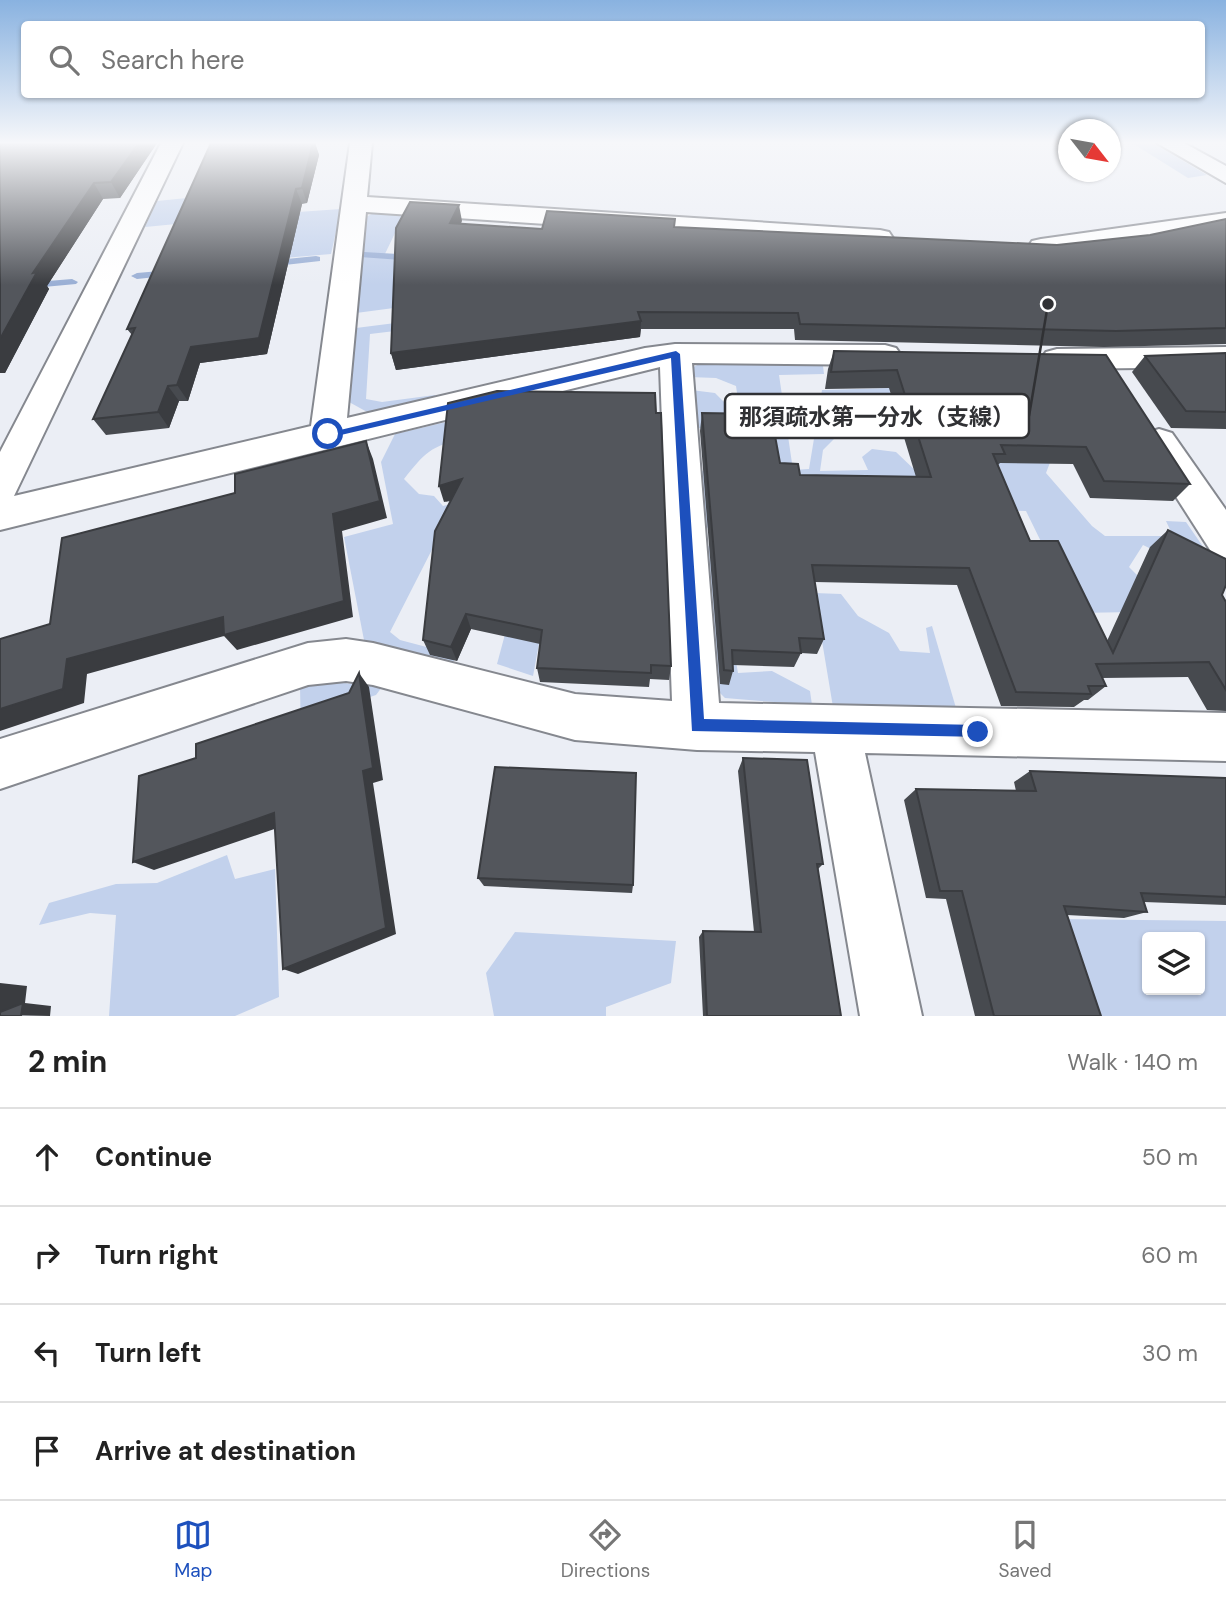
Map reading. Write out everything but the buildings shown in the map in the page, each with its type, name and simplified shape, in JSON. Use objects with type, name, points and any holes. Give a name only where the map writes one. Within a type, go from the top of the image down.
[{"type":"street","points":[[0,488],[148,190]]},
{"type":"street","points":[[328,434],[357,190]]},
{"type":"street","points":[[356,204],[901,239]]},
{"type":"street","points":[[1021,247],[1091,241],[1226,221]]},
{"type":"street","points":[[676,354],[697,726]]},
{"type":"street","points":[[0,515],[328,434],[676,354],[922,356]]},
{"type":"street","points":[[1027,358],[1104,360],[1226,357]]},
{"type":"street","points":[[1104,360],[1226,542]]},
{"type":"street","points":[[0,764],[308,664],[346,660],[398,670],[575,717],[697,726],[1226,737]]},
{"type":"street","points":[[836,730],[891,1016]]},
{"type":"shaded area","points":[[207,196],[197,222],[145,227],[157,201]]},
{"type":"shaded area","points":[[341,209],[331,254],[238,262],[255,215]]},
{"type":"shaded area","points":[[377,211],[414,214],[396,231],[383,258],[477,265],[462,299],[356,313],[366,217]]},
{"type":"shaded area","points":[[419,320],[420,328],[370,334],[366,399],[382,402],[435,395],[436,398],[369,413],[349,402],[356,328]]},
{"type":"shaded area","points":[[701,363],[823,366],[824,374],[779,375],[793,470],[809,469],[822,390],[892,388],[889,396],[854,400],[839,434],[823,450],[820,471],[868,470],[862,457],[872,449],[896,452],[917,472],[992,475],[1001,470],[982,429],[1051,460],[1046,473],[1092,526],[1105,536],[1173,536],[1166,521],[1186,522],[1226,580],[1223,584],[1143,545],[1129,567],[1139,577],[1134,612],[1076,613],[1026,511],[939,509],[702,528],[699,471],[775,470],[769,429],[695,428],[691,390],[715,393],[724,402],[738,400],[736,386],[716,378],[689,377],[688,370]]},
{"type":"shaded area","points":[[468,417],[463,439],[429,452],[404,479],[419,494],[434,496],[443,506],[509,488],[444,526],[390,632],[400,640],[457,655],[453,662],[364,640],[344,537],[393,524],[381,462],[395,434]]},
{"type":"shaded area","points":[[531,538],[546,606],[533,676],[497,664]]},
{"type":"shaded area","points":[[715,541],[738,673],[772,671],[810,691],[812,705],[725,698],[710,683],[705,549]]},
{"type":"shaded area","points":[[814,593],[841,594],[858,616],[889,633],[900,651],[930,653],[926,628],[932,626],[956,708],[833,707]]},
{"type":"shaded area","points":[[324,681],[382,687],[376,695],[316,715],[301,735],[300,687]]},
{"type":"shaded area","points":[[227,855],[235,879],[275,869],[279,997],[235,1016],[109,1016],[116,915],[90,913],[39,925],[49,903],[116,884],[157,883]]},
{"type":"shaded area","points":[[1059,919],[1226,921],[1226,1016],[1090,1016]]},
{"type":"shaded area","points":[[515,932],[676,941],[671,983],[606,1007],[606,1016],[494,1016],[486,973]]},
{"type":"waterway","points":[[364,255],[415,258]]},
{"type":"waterway","points":[[267,264],[316,259]]},
{"type":"waterway","points":[[137,276],[171,273]]},
{"type":"waterway","points":[[0,288],[72,282]]},
{"type":"place","name":"那須疏水第一分水（支線）","points":[[1048,304]]},
{"type":"route","points":[[328,434],[645,358],[676,354],[697,726],[978,732]]}]
